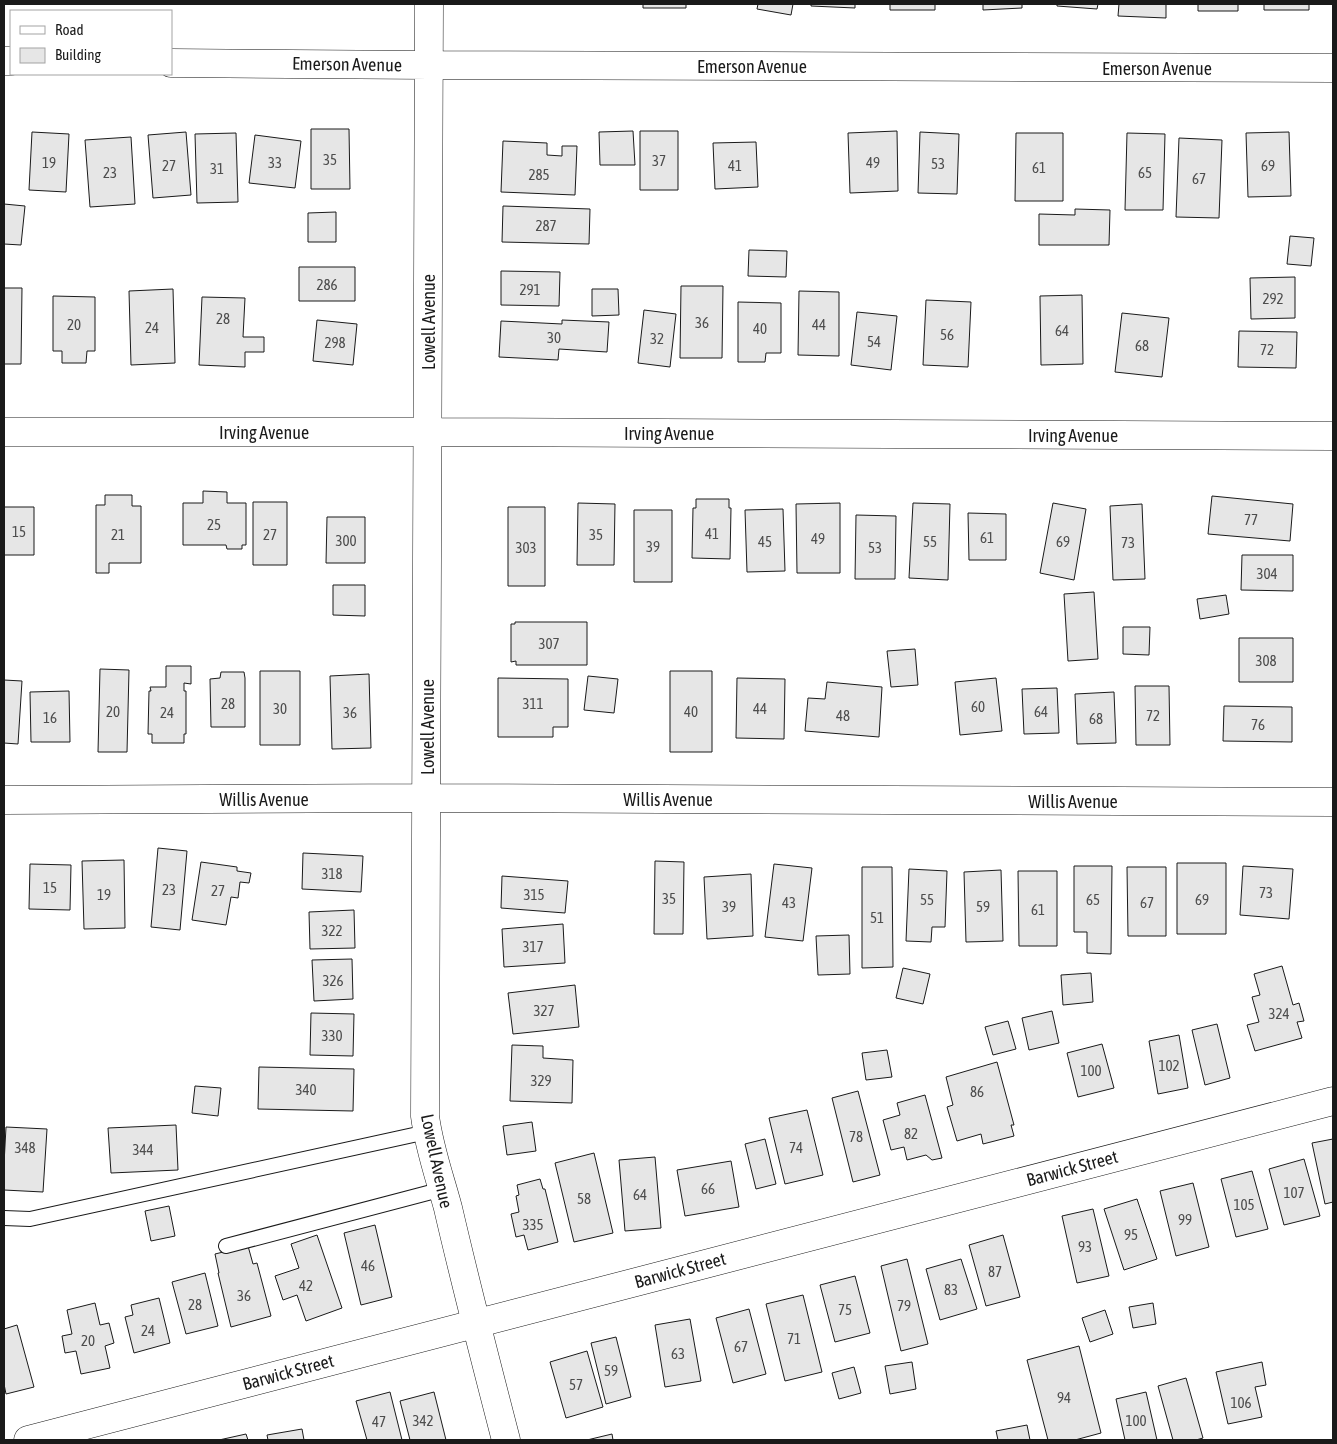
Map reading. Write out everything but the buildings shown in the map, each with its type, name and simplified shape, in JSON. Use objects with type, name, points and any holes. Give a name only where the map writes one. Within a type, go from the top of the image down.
[{"type":"street","name":"Lowell Avenue","points":[[429,4],[425,1116],[427,1132],[506,1440]]},
{"type":"street","name":"Emerson Avenue","points":[[172,63],[1333,68]]},
{"type":"street","name":"Irving Avenue","points":[[4,432],[1333,436]]},
{"type":"street","name":"Willis Avenue","points":[[4,800],[426,798],[1333,802]]},
{"type":"street","name":"Barwick Street","points":[[28,1440],[1333,1101]]},
{"type":"lane","points":[[4,1218],[30,1219],[427,1132]]},
{"type":"lane","points":[[226,1246],[443,1189]]}]
